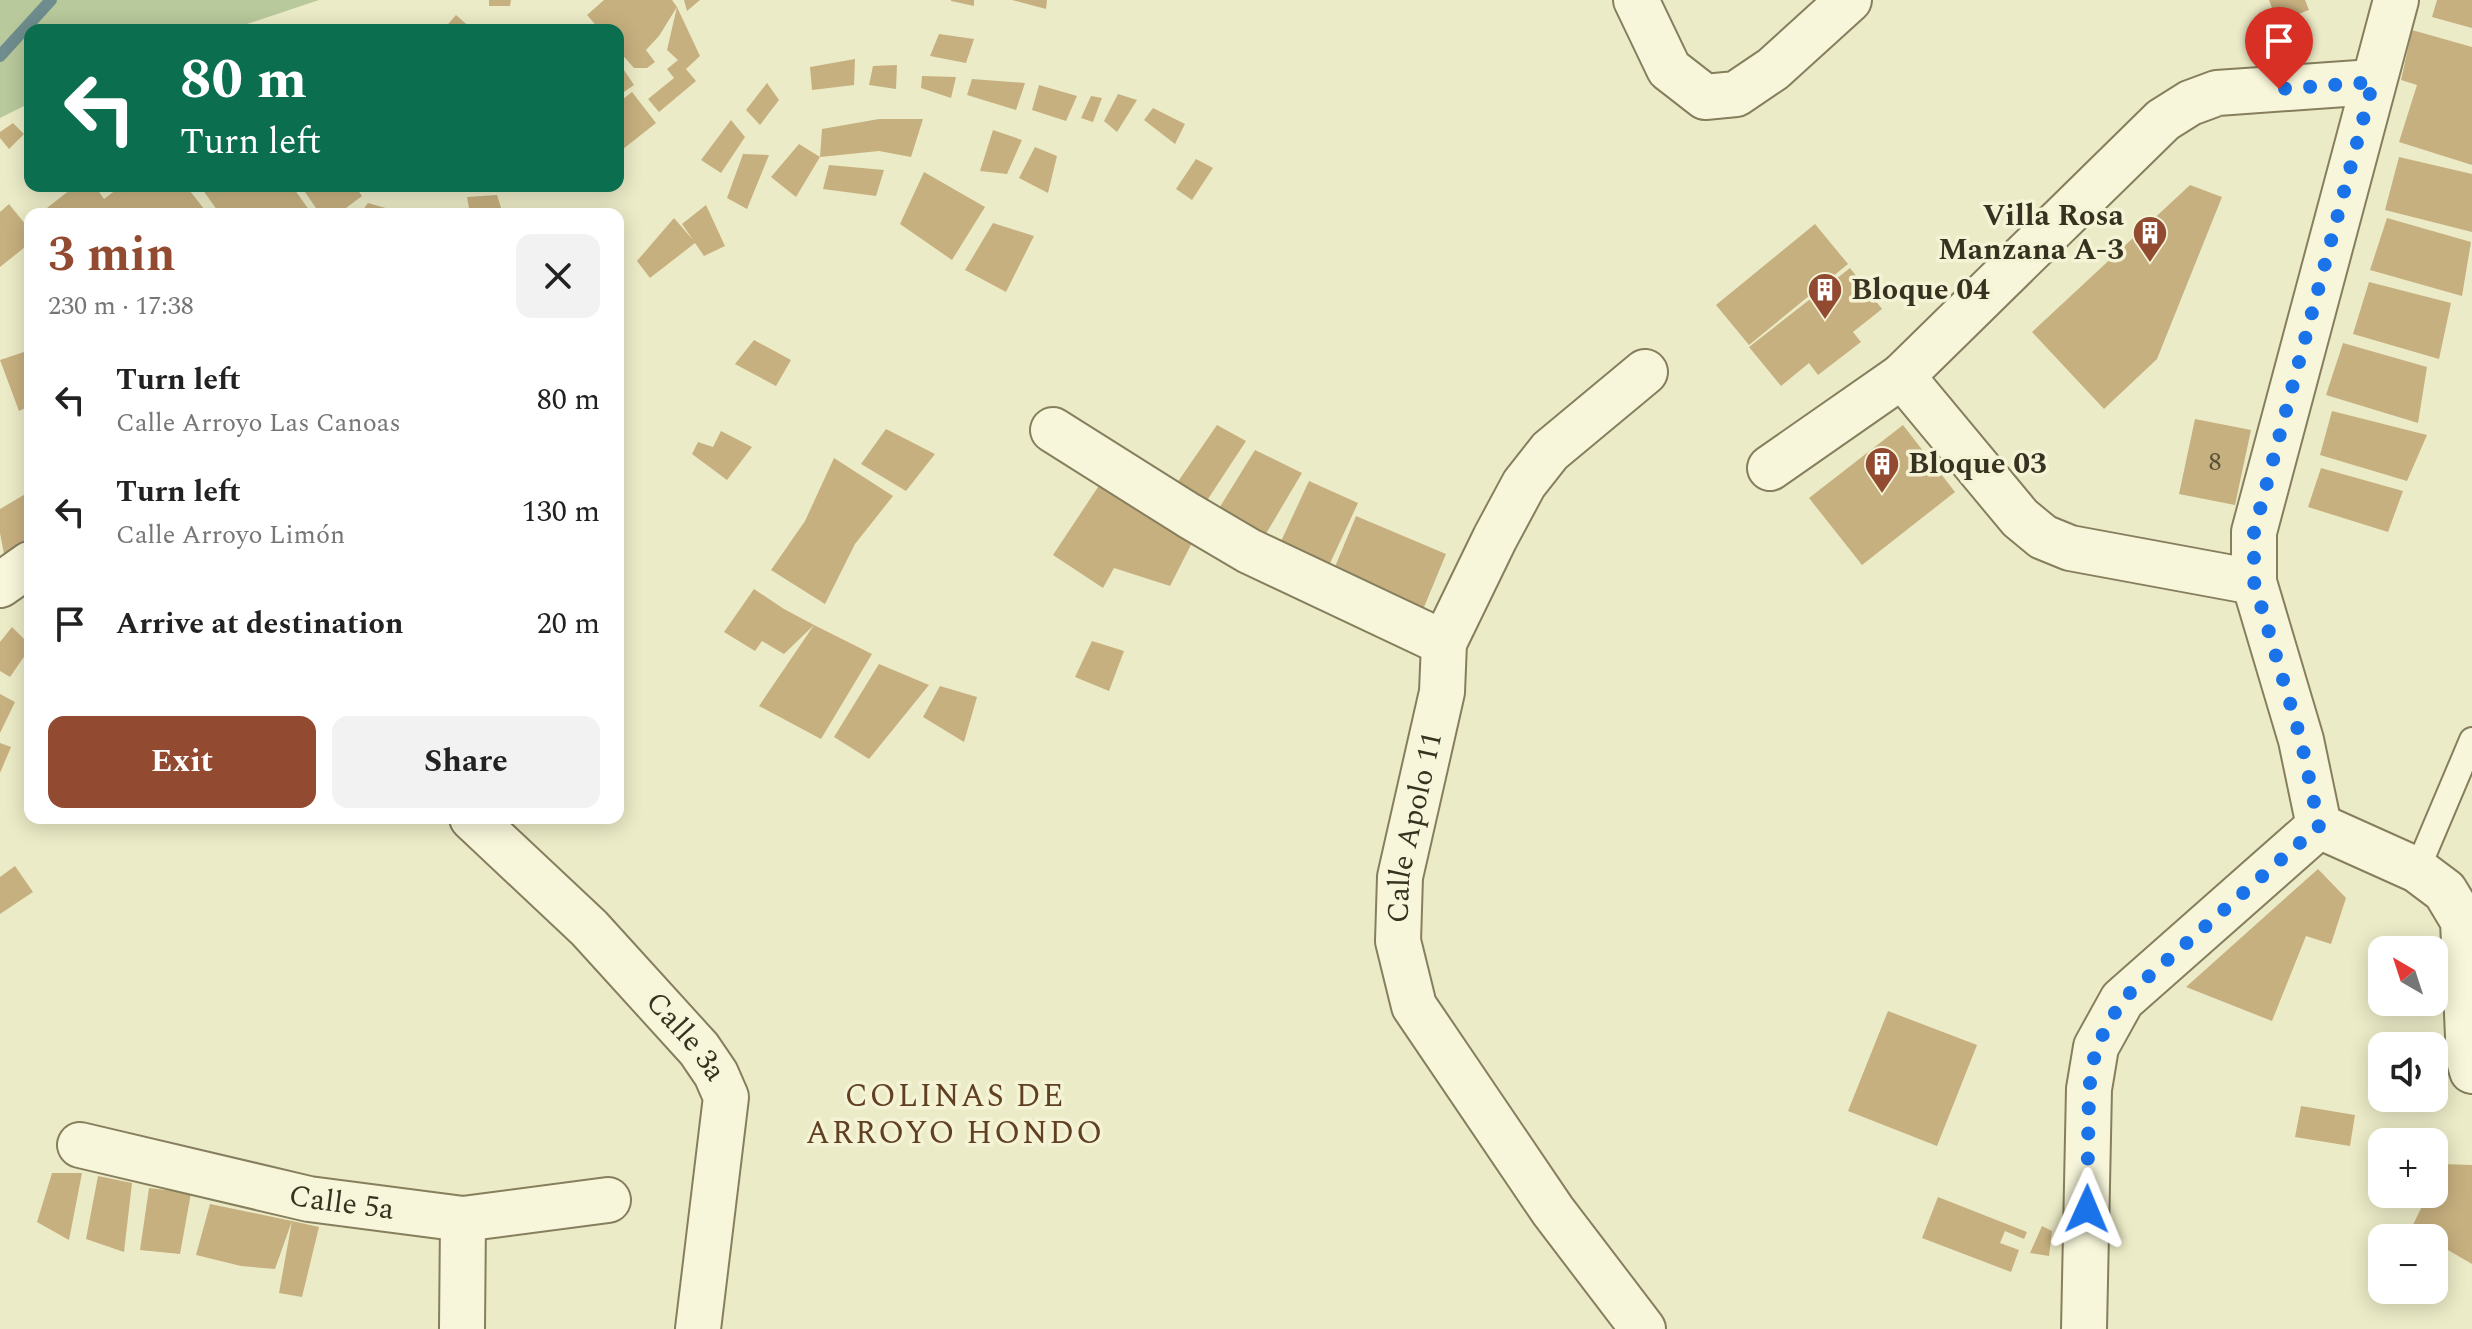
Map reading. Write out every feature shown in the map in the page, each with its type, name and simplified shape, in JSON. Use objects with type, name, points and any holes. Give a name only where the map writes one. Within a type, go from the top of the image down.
[{"type":"street","points":[[1636,0],[1669,69],[1705,97],[1736,94],[1761,78],[1849,0]]},
{"type":"street","points":[[2319,826],[2301,740],[2254,582],[2254,532],[2396,0]]},
{"type":"street","points":[[1770,468],[1902,376],[2163,120],[2190,103],[2217,93],[2373,82]]},
{"type":"street","name":"Calle Apolo 11","points":[[1643,1329],[1553,1211],[1414,1006],[1398,941],[1400,877],[1442,692],[1444,643],[1524,484],[1550,451],[1645,372]]},
{"type":"street","points":[[1902,376],[2020,518],[2043,537],[2070,548],[2254,582]]},
{"type":"street","points":[[1053,430],[1249,551],[1444,643]]},
{"type":"street","points":[[0,585],[24,568]]},
{"type":"street","name":"Calle 3a","points":[[478,824],[589,928],[699,1049],[716,1074],[726,1097],[698,1329]]},
{"type":"street","points":[[2319,826],[2417,870],[2445,891],[2463,921],[2472,1071]]},
{"type":"street","points":[[2084,1329],[2089,1089],[2096,1047],[2122,1000],[2319,826]]},
{"type":"street","name":"Calle 5a","points":[[80,1145],[309,1199],[463,1219],[608,1200]]},
{"type":"street","points":[[462,1329],[463,1219]]},
{"type":"lane","points":[[2417,870],[2472,740]]},
{"type":"green space","points":[[0,0],[319,0],[247,24],[24,24],[24,106],[0,118]]},
{"type":"building","points":[[489,0],[511,0],[510,6],[489,6]]},
{"type":"building","points":[[604,0],[672,0],[677,7],[646,50],[655,62],[647,68],[634,68],[624,57],[624,24],[595,24],[587,15]]},
{"type":"building","points":[[684,0],[700,0],[687,11]]},
{"type":"building","points":[[974,0],[974,6],[951,1]]},
{"type":"building","points":[[1012,0],[1047,0],[1046,9]]},
{"type":"building","points":[[2269,0],[2305,0],[2309,10],[2277,22]]},
{"type":"building","points":[[2437,0],[2472,0],[2472,28],[2432,17]]},
{"type":"building","points":[[677,7],[700,56],[686,69],[696,81],[659,112],[648,99],[674,78],[667,69],[678,60],[667,50]]},
{"type":"building","points":[[456,15],[466,24],[448,24]]},
{"type":"building","points":[[2412,30],[2472,47],[2472,165],[2399,142],[2417,85],[2401,80]]},
{"type":"building","points":[[939,34],[974,39],[966,63],[930,56]]},
{"type":"building","points":[[855,59],[854,85],[812,90],[810,67]]},
{"type":"building","points":[[897,65],[896,89],[869,85],[873,66]]},
{"type":"building","points":[[624,70],[634,85],[624,92]]},
{"type":"building","points":[[922,76],[956,77],[951,98],[921,88]]},
{"type":"building","points":[[972,79],[1025,83],[1016,110],[967,95]]},
{"type":"building","points":[[767,83],[779,100],[760,125],[746,110]]},
{"type":"building","points":[[1039,85],[1077,96],[1066,121],[1032,110]]},
{"type":"building","points":[[632,92],[656,123],[624,148],[624,98]]},
{"type":"building","points":[[1118,94],[1137,100],[1117,132],[1104,121]]},
{"type":"building","points":[[1091,96],[1102,98],[1093,122],[1081,118]]},
{"type":"building","points":[[1153,108],[1185,124],[1175,144],[1144,120]]},
{"type":"building","points":[[879,119],[923,119],[911,157],[879,151],[820,157],[822,129]]},
{"type":"building","points":[[731,120],[745,137],[721,173],[701,160]]},
{"type":"building","points":[[13,123],[24,134],[9,149],[0,138],[0,132]]},
{"type":"building","points":[[993,130],[1022,140],[1007,174],[980,171]]},
{"type":"building","points":[[799,144],[820,157],[796,197],[771,177]]},
{"type":"building","points":[[1035,147],[1057,156],[1048,193],[1019,178]]},
{"type":"building","points":[[743,154],[769,155],[747,209],[727,198]]},
{"type":"building","points":[[2399,157],[2472,174],[2472,232],[2385,210]]},
{"type":"building","points":[[1196,159],[1213,168],[1192,200],[1176,189]]},
{"type":"building","points":[[829,165],[884,170],[876,196],[823,189]]},
{"type":"building","points":[[924,172],[985,207],[952,260],[900,224]]},
{"type":"building","name":"Villa Rosa Manzana A-3","points":[[2190,185],[2222,197],[2157,359],[2104,409],[2032,332]]},
{"type":"building","points":[[67,192],[99,192],[104,199],[113,192],[191,192],[203,208],[47,208]]},
{"type":"building","points":[[204,192],[296,192],[308,208],[216,208]]},
{"type":"building","points":[[305,192],[359,192],[362,196],[346,208],[316,208]]},
{"type":"building","points":[[497,195],[501,208],[469,208],[467,197]]},
{"type":"building","points":[[368,203],[386,208],[364,208]]},
{"type":"building","points":[[9,204],[24,223],[24,248],[0,267],[0,212]]},
{"type":"building","points":[[706,205],[725,246],[704,256],[695,243],[650,278],[637,261],[674,218],[693,240],[682,224]]},
{"type":"building","points":[[2387,218],[2471,242],[2462,296],[2370,270]]},
{"type":"building","points":[[993,223],[1034,236],[1006,292],[965,270]]},
{"type":"building","name":"Bloque 04","points":[[1815,224],[1848,264],[1749,345],[1716,305]]},
{"type":"building","name":"Bloque 04","points":[[1850,268],[1882,309],[1853,332],[1861,342],[1818,375],[1809,363],[1781,386],[1749,347]]},
{"type":"building","points":[[2369,282],[2451,303],[2439,359],[2353,334]]},
{"type":"building","points":[[754,340],[791,360],[776,386],[735,364]]},
{"type":"building","points":[[2343,343],[2427,367],[2418,423],[2326,395]]},
{"type":"building","points":[[24,352],[24,409],[19,411],[0,360]]},
{"type":"building","points":[[2332,411],[2427,435],[2407,481],[2320,455]]},
{"type":"building","points":[[2195,419],[2251,430],[2235,505],[2179,494]]},
{"type":"building","points":[[1217,425],[1246,441],[1206,502],[1177,483]]},
{"type":"building","name":"Bloque 03","points":[[1903,425],[1955,492],[1862,565],[1809,498]]},
{"type":"building","points":[[886,429],[935,454],[906,491],[861,464]]},
{"type":"building","points":[[721,431],[752,447],[727,480],[692,454],[698,442],[713,447]]},
{"type":"building","points":[[1255,450],[1302,473],[1264,537],[1218,510]]},
{"type":"building","points":[[834,458],[893,496],[855,544],[825,604],[771,570],[805,521]]},
{"type":"building","points":[[2321,468],[2403,491],[2388,532],[2308,507]]},
{"type":"building","points":[[1309,481],[1358,503],[1325,574],[1276,552]]},
{"type":"building","points":[[1100,484],[1197,533],[1170,586],[1114,568],[1103,588],[1053,555]]},
{"type":"building","points":[[24,495],[24,550],[4,554],[0,509]]},
{"type":"building","points":[[1356,516],[1446,554],[1422,612],[1332,574]]},
{"type":"building","points":[[754,589],[814,625],[784,654],[762,641],[755,651],[724,632]]},
{"type":"building","points":[[814,625],[872,654],[821,739],[759,706]]},
{"type":"building","points":[[12,627],[24,639],[24,657],[10,677],[0,671],[0,642]]},
{"type":"building","points":[[1092,641],[1124,651],[1109,691],[1075,677]]},
{"type":"building","points":[[879,664],[929,685],[869,759],[834,737]]},
{"type":"building","points":[[940,686],[977,697],[964,742],[923,717]]},
{"type":"building","points":[[0,694],[15,702],[0,733]]},
{"type":"building","points":[[0,743],[11,747],[0,773]]},
{"type":"building","points":[[15,866],[33,892],[0,914],[0,877]]},
{"type":"building","points":[[2318,869],[2346,898],[2331,944],[2306,936],[2272,1021],[2186,987]]},
{"type":"building","points":[[1888,1011],[1977,1045],[1937,1146],[1848,1111]]},
{"type":"building","points":[[2301,1106],[2355,1115],[2350,1146],[2295,1137]]},
{"type":"building","points":[[2448,1164],[2472,1165],[2472,1264],[2448,1250],[2448,1224],[2413,1224],[2421,1208],[2448,1208]]},
{"type":"building","points":[[52,1173],[82,1173],[69,1240],[37,1222]]},
{"type":"building","points":[[98,1176],[132,1183],[124,1252],[86,1239]]},
{"type":"building","points":[[149,1188],[191,1193],[180,1254],[140,1250]]},
{"type":"building","points":[[1938,1197],[2027,1232],[2024,1239],[2005,1231],[2000,1243],[2019,1250],[2011,1272],[1922,1238]]},
{"type":"building","points":[[210,1204],[292,1221],[275,1269],[241,1266],[196,1255]]},
{"type":"building","points":[[292,1221],[319,1227],[302,1297],[279,1293]]},
{"type":"building","points":[[2042,1226],[2052,1231],[2049,1256],[2030,1253]]},
{"type":"waterway","points":[[29,24],[51,0]]},
{"type":"waterway","points":[[0,56],[24,30]]},
{"type":"place","name":"Villa Rosa Manzana A-3","points":[[2150,264]]},
{"type":"place","name":"Bloque 04","points":[[1825,321]]},
{"type":"place","name":"Bloque 03","points":[[1882,495]]},
{"type":"district","name":"COLINAS DE ARROYO HONDO","points":[[955,1114]]},
{"type":"route","points":[[2087,1209],[2089,1089],[2096,1047],[2122,1000],[2319,826],[2301,740],[2254,582],[2254,532],[2373,82],[2279,89]]}]
